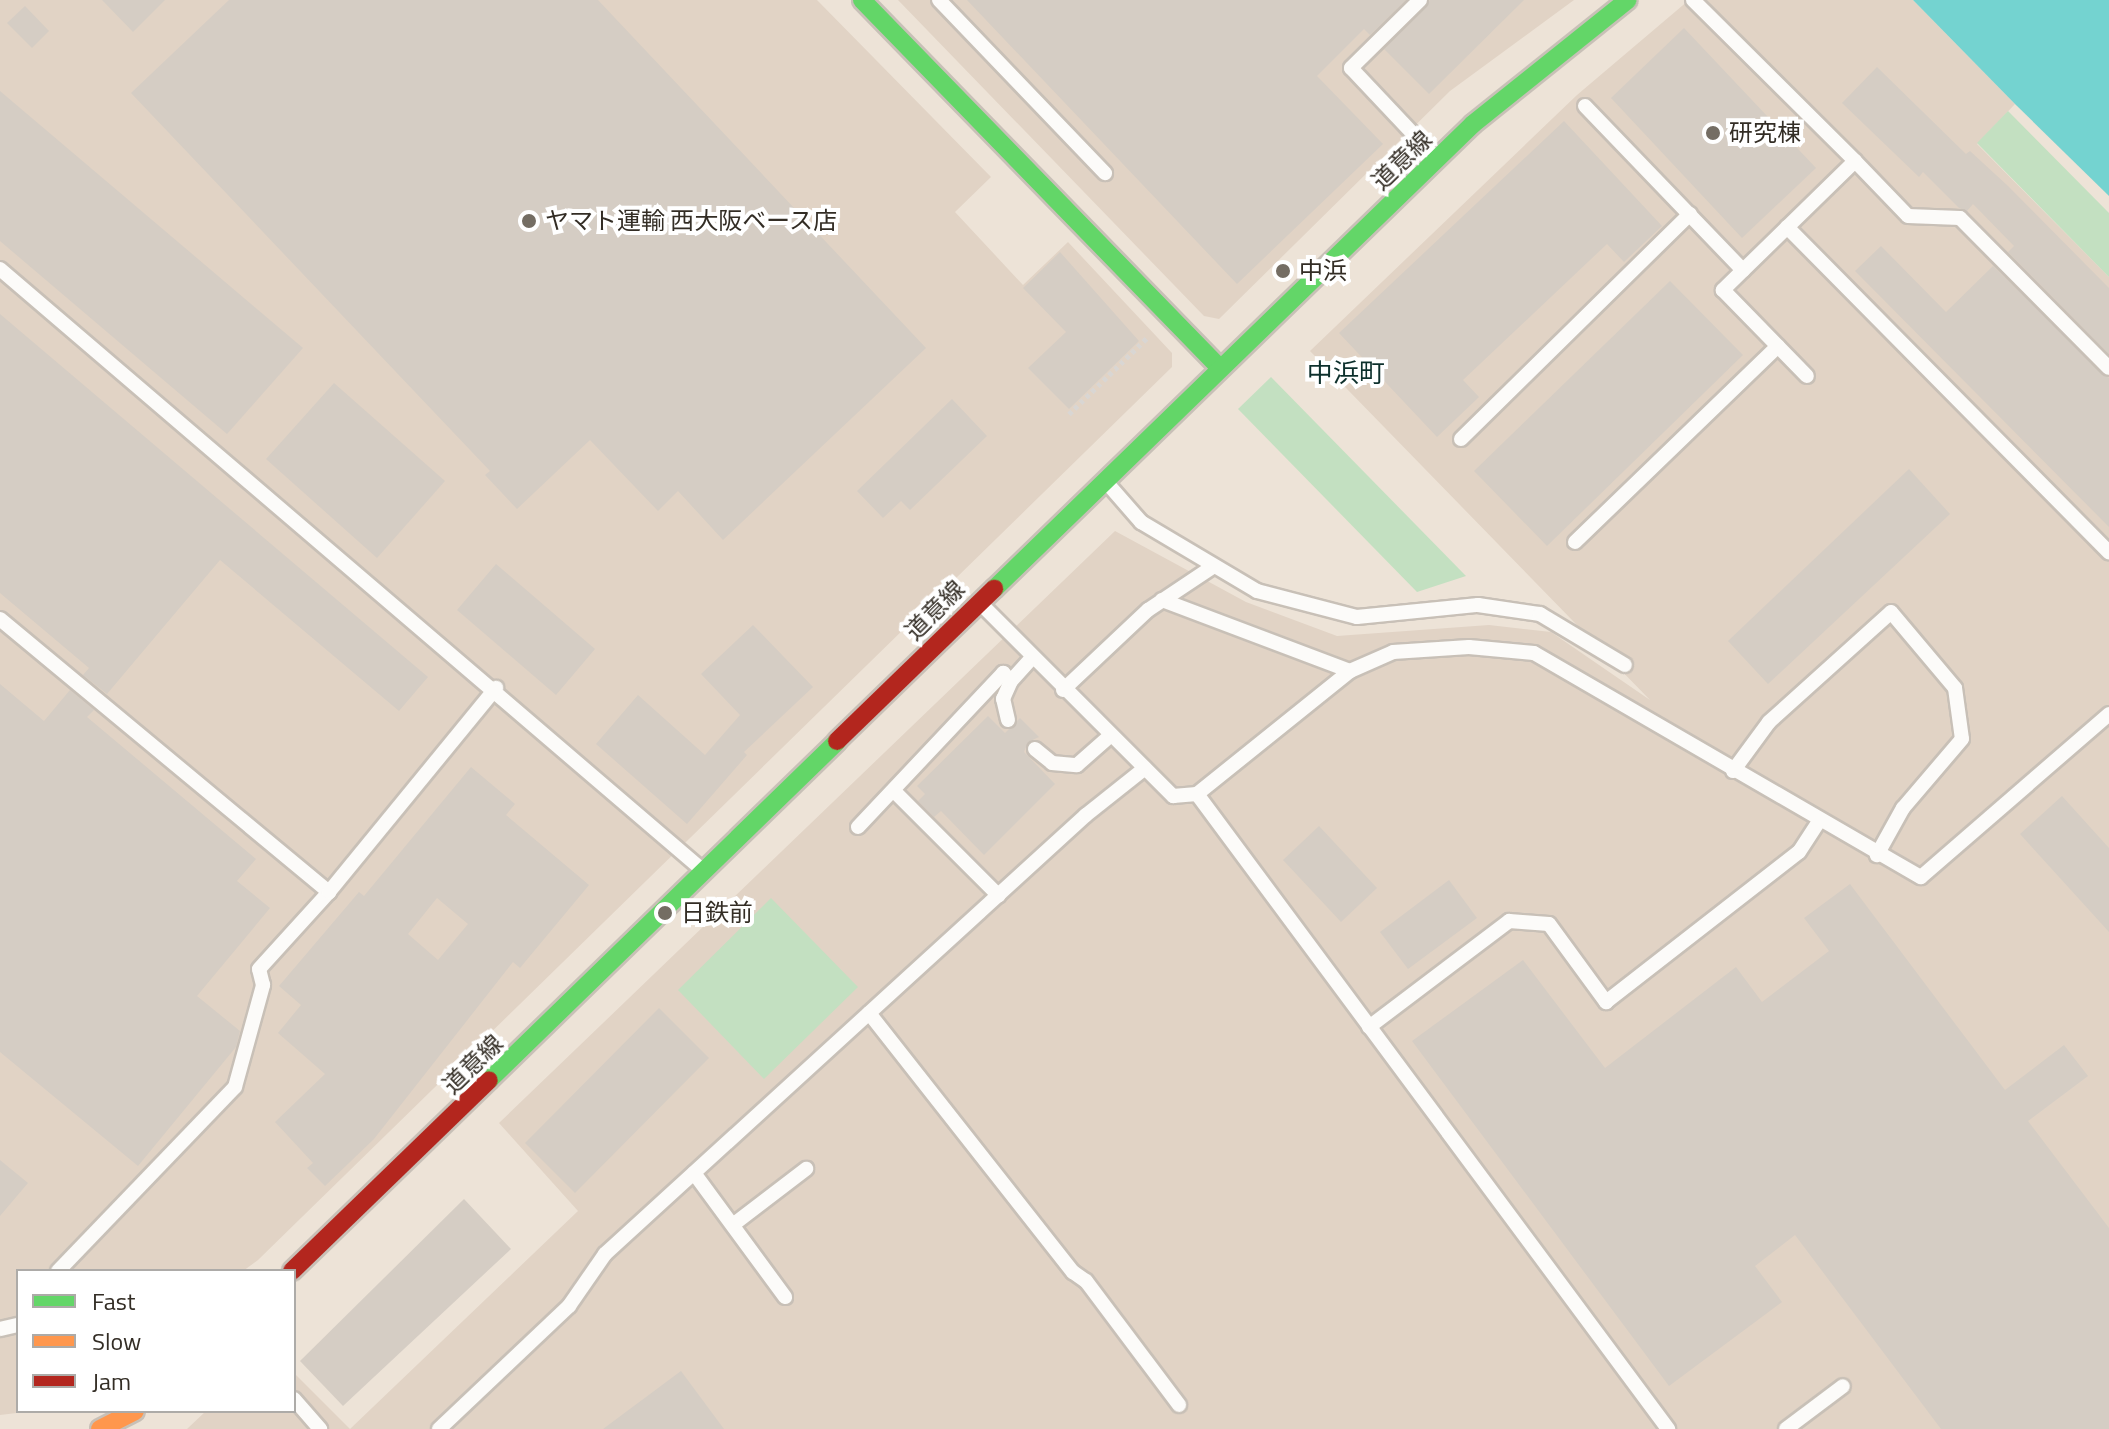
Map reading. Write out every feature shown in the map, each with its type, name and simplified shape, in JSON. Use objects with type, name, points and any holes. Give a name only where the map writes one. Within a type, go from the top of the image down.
[{"type":"street","points":[[862,0],[1220,368]]},
{"type":"street","name":"道意線","points":[[294,1269],[706,873],[978,601],[1437,159],[1505,96],[1628,0]]},
{"type":"street","points":[[100,1429],[131,1413]]},
{"type":"lane","points":[[939,0],[1105,173]]},
{"type":"lane","points":[[1420,0],[1351,68],[1437,159]]},
{"type":"lane","points":[[1693,0],[1908,216],[1960,218],[2109,368]]},
{"type":"lane","points":[[1585,106],[1743,270]]},
{"type":"lane","points":[[1807,376],[1723,290],[1855,161]]},
{"type":"lane","points":[[1461,439],[1690,214]]},
{"type":"lane","points":[[1787,227],[2109,552]]},
{"type":"lane","points":[[0,269],[496,688],[706,873]]},
{"type":"lane","points":[[1575,542],[1778,346]]},
{"type":"lane","points":[[1104,480],[1141,522],[1257,591],[1357,617],[1478,605],[1540,614],[1625,665]]},
{"type":"lane","points":[[1063,690],[1162,600],[1214,566]]},
{"type":"lane","points":[[1162,600],[1350,671]]},
{"type":"lane","points":[[978,601],[1031,659],[1173,796],[1197,794],[1350,671],[1393,652],[1469,647],[1534,653],[1913,876],[1931,872],[2109,714]]},
{"type":"lane","points":[[1733,771],[1769,722],[1891,612],[1955,688],[1962,739],[1903,808],[1877,855]]},
{"type":"lane","points":[[0,619],[329,892]]},
{"type":"lane","points":[[1008,720],[1003,699],[1011,681],[1031,659]]},
{"type":"lane","points":[[858,827],[1003,673],[1011,681]]},
{"type":"lane","points":[[60,1269],[235,1087],[263,985],[259,969],[329,892],[496,688]]},
{"type":"lane","points":[[1035,749],[1052,763],[1077,765],[1111,735]]},
{"type":"lane","points":[[439,1429],[569,1306],[605,1254],[999,896],[1145,768]]},
{"type":"lane","points":[[894,791],[999,896]]},
{"type":"lane","points":[[1197,794],[1668,1429]]},
{"type":"lane","points":[[1369,1027],[1509,921],[1549,924],[1606,1002],[1799,852],[1819,821]]},
{"type":"lane","points":[[869,1013],[1073,1272],[1086,1281],[1179,1405]]},
{"type":"lane","points":[[734,1224],[806,1169]]},
{"type":"lane","points":[[694,1173],[785,1297]]},
{"type":"lane","points":[[1786,1429],[1843,1386]]},
{"type":"lane","points":[[296,1401],[320,1429]]},
{"type":"path","points":[[1069,414],[1157,329]]},
{"type":"shaded area","points":[[0,0],[817,0],[991,177],[955,212],[1023,285],[1068,242],[1172,353],[1172,367],[258,1260],[246,1269],[16,1269],[16,1413],[0,1415]]},
{"type":"shaded area","points":[[898,0],[1574,0],[1450,91],[1219,319],[1204,316]]},
{"type":"shaded area","points":[[1689,0],[1913,0],[2015,104],[1977,144],[2109,277],[2109,1429],[350,1429],[578,1211],[499,1123],[1115,531],[1246,602],[1337,636],[1489,625],[1551,632],[1650,700],[1310,351],[1577,95]]},
{"type":"shaded area","points":[[296,1375],[350,1429],[187,1429],[204,1413],[296,1413]]},
{"type":"green space","points":[[2008,111],[2109,213],[2109,277],[1977,143]]},
{"type":"green space","points":[[1271,377],[1466,576],[1417,592],[1238,409]]},
{"type":"green space","points":[[771,898],[858,987],[764,1079],[678,990]]},
{"type":"water","points":[[1913,0],[2109,0],[2109,196],[2015,104]]},
{"type":"building","points":[[102,0],[165,0],[133,32]]},
{"type":"building","name":"ヤマト運輸 西大阪ベース店","points":[[229,0],[598,0],[926,348],[723,540],[678,491],[658,511],[590,440],[517,509],[485,475],[490,471],[131,93]]},
{"type":"building","points":[[967,0],[1406,0],[1370,35],[1364,29],[1317,76],[1383,144],[1237,284]]},
{"type":"building","points":[[1430,0],[1524,0],[1429,94],[1384,49]]},
{"type":"building","points":[[25,6],[49,31],[32,48],[7,23]]},
{"type":"building","name":"研究棟","points":[[1684,28],[1816,168],[1742,238],[1611,98]]},
{"type":"building","points":[[1877,67],[1966,154],[1970,151],[2008,186],[2109,288],[2109,354],[2008,252],[2014,246],[1973,204],[1967,211],[1959,208],[1923,172],[1919,177],[1842,103]]},
{"type":"building","points":[[0,91],[303,348],[227,434],[0,241]]},
{"type":"building","points":[[1564,121],[1662,226],[1624,262],[1607,244],[1463,380],[1479,397],[1437,437],[1339,333]]},
{"type":"building","points":[[1881,246],[1946,312],[1993,266],[2109,378],[2109,527],[1855,271]]},
{"type":"building","points":[[1060,252],[1139,341],[1069,409],[1028,368],[1066,332],[1023,288]]},
{"type":"building","points":[[1670,281],[1743,355],[1547,546],[1474,471]]},
{"type":"building","points":[[0,314],[428,677],[399,711],[220,560],[107,694],[83,675],[89,668],[0,593]]},
{"type":"building","points":[[334,383],[445,481],[377,558],[266,459]]},
{"type":"building","points":[[952,399],[987,436],[910,510],[901,501],[883,518],[857,491]]},
{"type":"building","points":[[1909,469],[1950,514],[1768,684],[1728,641]]},
{"type":"building","points":[[496,564],[595,649],[556,695],[457,610]]},
{"type":"building","points":[[753,625],[813,687],[744,752],[747,755],[687,824],[596,744],[638,695],[705,755],[740,715],[701,674]]},
{"type":"building","points":[[0,684],[44,721],[70,690],[94,710],[87,717],[256,859],[237,881],[270,908],[197,996],[240,1031],[236,1047],[138,1166],[0,1052]]},
{"type":"building","points":[[988,716],[1005,733],[1020,718],[1039,737],[1028,742],[1024,752],[1055,784],[984,855],[941,811],[934,817],[918,801],[925,794],[917,786]]},
{"type":"building","points":[[471,767],[515,804],[506,815],[589,885],[520,968],[513,962],[374,1139],[325,1186],[307,1168],[313,1163],[275,1122],[325,1074],[278,1033],[301,1005],[279,986],[359,892],[364,896]],"holes":[[[437,898],[468,924],[438,960],[408,934]]]},
{"type":"building","points":[[2062,796],[2109,848],[2109,932],[2020,834]]},
{"type":"building","points":[[1319,826],[1377,888],[1341,922],[1283,860]]},
{"type":"building","points":[[1449,880],[1477,918],[1408,969],[1380,932]]},
{"type":"building","points":[[1850,884],[2005,1090],[2064,1045],[2088,1076],[2028,1121],[2109,1228],[2109,1429],[1941,1429],[1795,1235],[1755,1266],[1782,1302],[1669,1386],[1412,1041],[1523,960],[1605,1068],[1736,967],[1762,1002],[1829,951],[1804,918]]},
{"type":"building","points":[[659,1008],[709,1058],[575,1193],[525,1143]]},
{"type":"building","points":[[0,1160],[28,1183],[0,1216]]},
{"type":"building","points":[[464,1199],[511,1249],[343,1406],[300,1361]]},
{"type":"building","points":[[681,1371],[724,1429],[603,1429]]},
{"type":"traffic: fast","points":[[862,0],[1220,368]]},
{"type":"traffic: fast","points":[[994,589],[1473,124],[1628,0]]},
{"type":"traffic: fast","points":[[489,1080],[837,741]]},
{"type":"traffic: slow","points":[[100,1429],[131,1413]]},
{"type":"traffic: jam","points":[[837,741],[994,589]]},
{"type":"traffic: jam","points":[[294,1269],[489,1080]]},
{"type":"place","name":"研究棟","points":[[1713,133]]},
{"type":"place","name":"ヤマト運輸 西大阪ベース店","points":[[529,221]]},
{"type":"place","name":"中浜","points":[[1283,271]]},
{"type":"place","name":"日鉄前","points":[[665,913]]},
{"type":"district","name":"中浜町","points":[[1346,373]]}]
